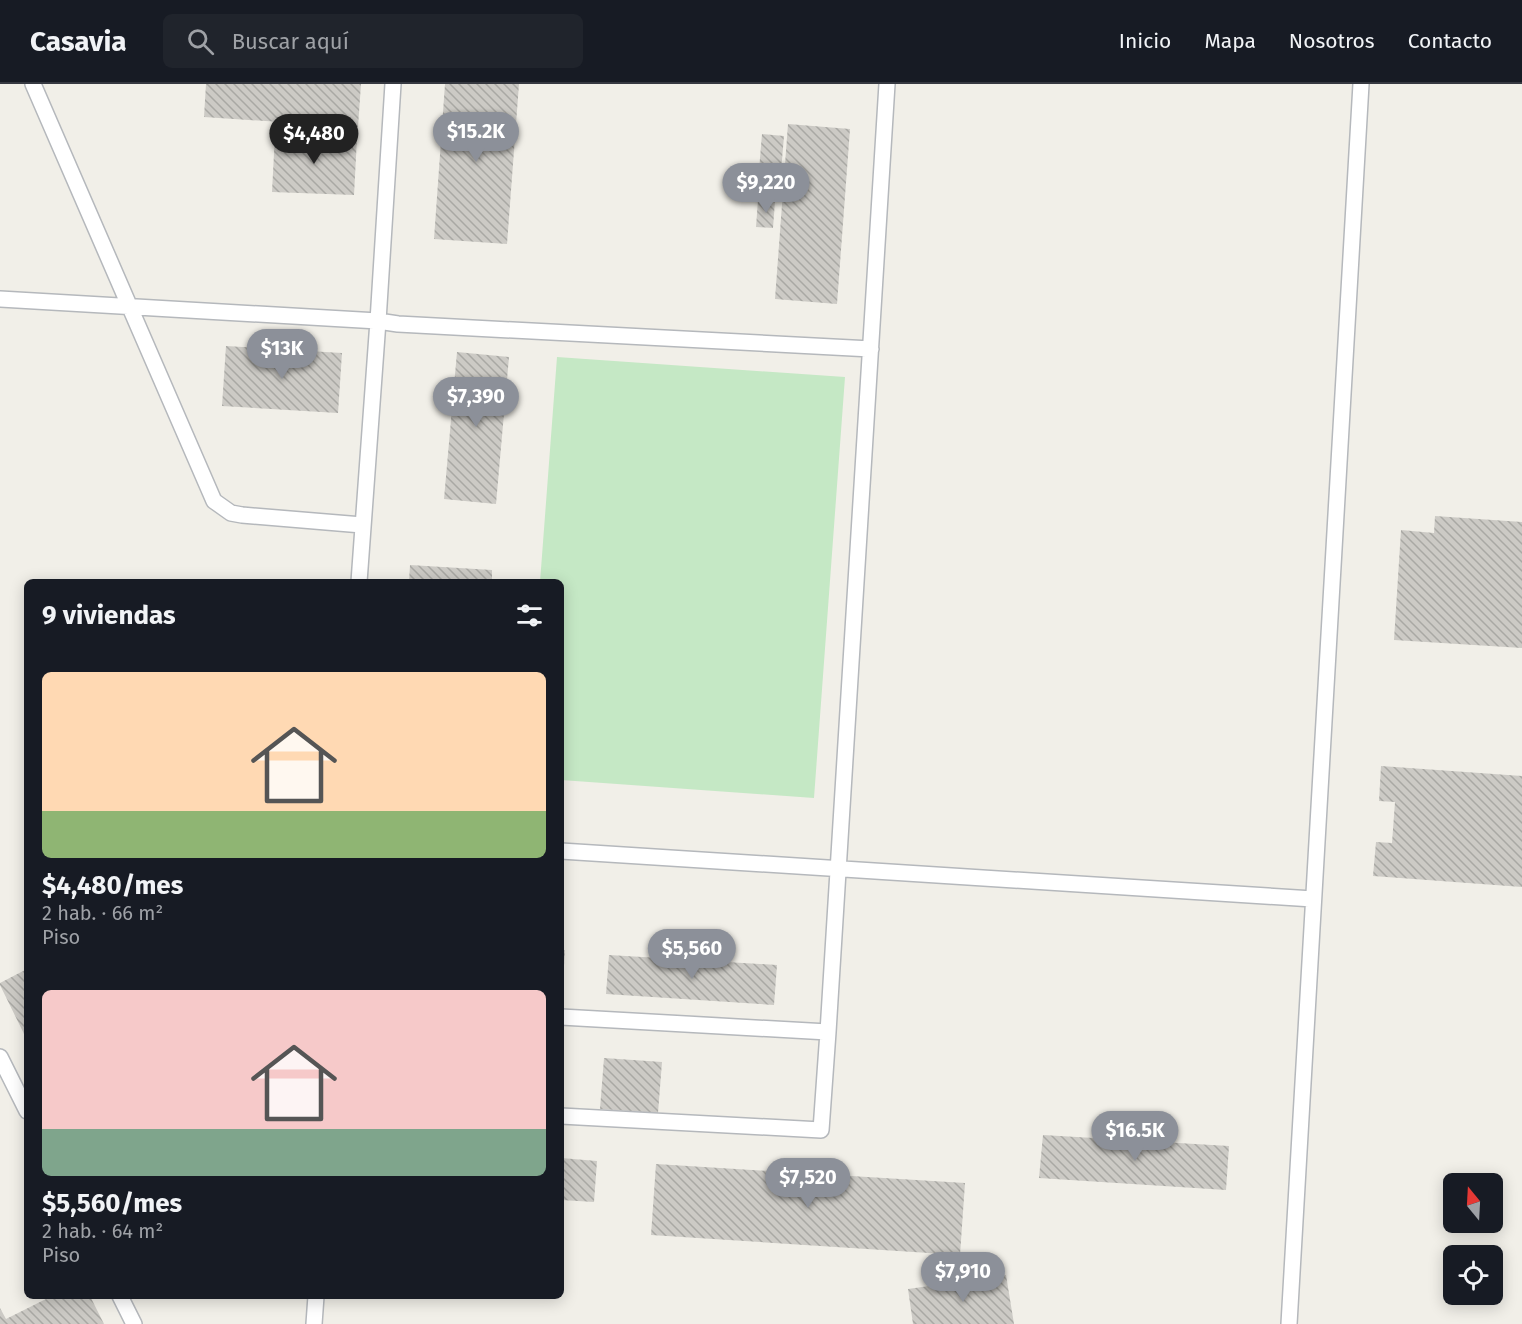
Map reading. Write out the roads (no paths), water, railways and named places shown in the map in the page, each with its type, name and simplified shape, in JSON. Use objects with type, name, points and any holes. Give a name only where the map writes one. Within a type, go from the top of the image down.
[{"type":"lane","points":[[33,84],[214,501],[231,513],[242,515],[362,525]]},
{"type":"lane","points":[[359,579],[393,84]]},
{"type":"lane","points":[[564,1116],[821,1130],[887,84]]},
{"type":"lane","points":[[1289,1324],[1361,84]]},
{"type":"lane","points":[[0,299],[398,324],[872,349]]},
{"type":"lane","points":[[564,851],[1313,899]]},
{"type":"lane","points":[[564,1017],[828,1032]]},
{"type":"lane","points":[[0,1057],[24,1105]]},
{"type":"lane","points":[[122,1299],[134,1324]]},
{"type":"lane","points":[[314,1324],[316,1299]]}]
